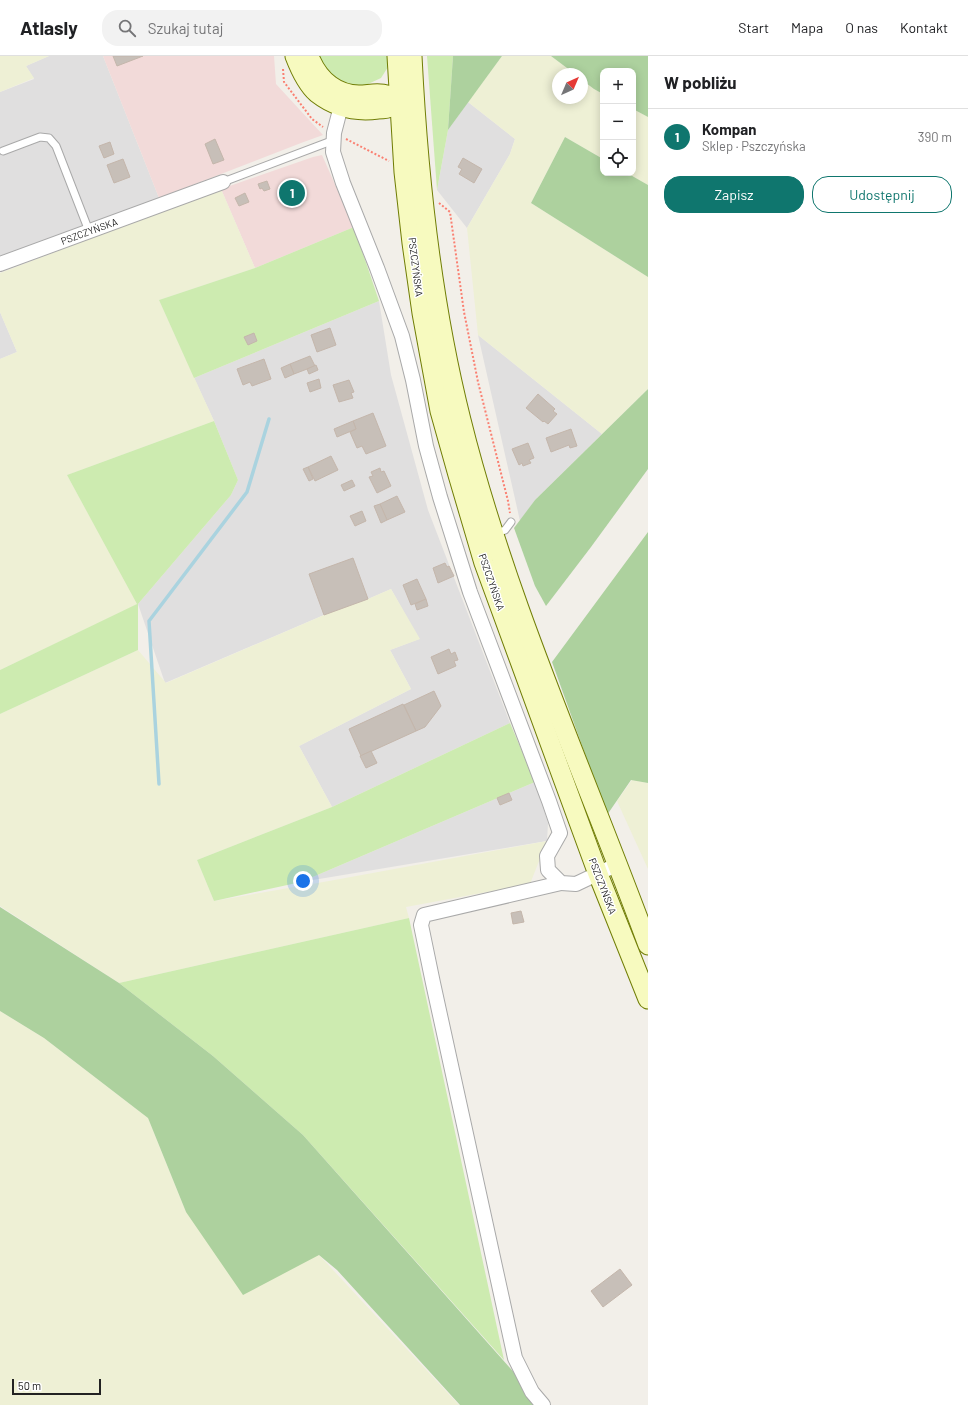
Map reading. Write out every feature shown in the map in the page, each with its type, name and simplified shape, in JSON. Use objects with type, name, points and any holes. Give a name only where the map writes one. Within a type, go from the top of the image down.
[{"type":"main road","name":"PSZCZYŃSKA","points":[[295,56],[304,76],[316,92],[329,101],[341,106],[369,102],[389,108],[399,102],[405,180],[422,313],[440,411],[484,563],[598,874],[648,999]]},
{"type":"main road","name":"PSZCZYŃSKA","points":[[308,56],[313,67],[323,80],[337,90],[348,94],[360,95],[369,102],[393,130],[402,146]]},
{"type":"main road","name":"PSZCZYŃSKA","points":[[402,57],[414,88],[423,207],[431,266],[443,338],[460,419],[494,535],[519,611],[648,945]]},
{"type":"main road","points":[[369,102],[402,57]]},
{"type":"main road","points":[[399,102],[402,57]]},
{"type":"main road","points":[[399,102],[414,88]]},
{"type":"main road","points":[[399,102],[416,116]]},
{"type":"street","points":[[341,106],[334,133],[333,152],[343,183],[402,336],[428,453],[440,497],[470,592],[560,833],[547,856],[548,870],[561,883]]},
{"type":"street","name":"PSZCZYŃSKA","points":[[0,264],[223,182]]},
{"type":"street","points":[[543,1405],[532,1392],[515,1358],[433,983],[422,925],[424,914],[561,883],[576,884],[618,864]]},
{"type":"lane","points":[[3,151],[40,137],[49,138],[56,146],[89,231]]},
{"type":"lane","points":[[223,182],[334,140]]},
{"type":"lane","points":[[494,535],[505,530],[511,522]]},
{"type":"path","points":[[438,202],[450,212],[465,320],[478,382],[508,501],[511,522]]},
{"type":"shaded area","points":[[49,56],[103,56],[159,198],[0,257],[0,92],[34,79],[26,66]]},
{"type":"shaded area","points":[[103,56],[274,56],[276,84],[323,135],[159,198]]},
{"type":"shaded area","points":[[468,102],[515,139],[510,154],[467,228],[437,190],[448,130]]},
{"type":"shaded area","points":[[322,155],[354,227],[255,268],[221,189]]},
{"type":"shaded area","points":[[379,301],[391,375],[428,510],[510,723],[332,807],[299,746],[411,689],[390,650],[419,639],[391,589],[324,615],[165,683],[138,604],[231,495],[238,480],[214,421],[194,378]]},
{"type":"shaded area","points":[[0,312],[17,352],[0,359]]},
{"type":"shaded area","points":[[478,335],[602,434],[535,500],[520,521]]},
{"type":"shaded area","points":[[535,782],[548,823],[547,841],[301,882]]},
{"type":"green space","points":[[0,56],[49,56],[26,66],[34,78],[0,92]]},
{"type":"green space","points":[[318,56],[388,56],[388,67],[381,78],[366,85],[345,87],[325,73]]},
{"type":"green space","points":[[427,56],[453,56],[448,130],[437,190]]},
{"type":"green space","points":[[453,56],[502,56],[448,130]]},
{"type":"green space","points":[[502,56],[551,56],[567,68],[552,68],[552,104],[588,104],[588,84],[600,92],[600,157],[565,137],[531,203],[648,277],[648,389],[602,434],[478,335],[467,228],[510,154],[515,139],[468,102]]},
{"type":"green space","points":[[551,56],[648,56],[648,117],[636,111],[636,68],[600,68],[600,92],[588,84],[588,68],[567,68]]},
{"type":"green space","points":[[636,111],[648,117],[648,185],[632,176],[636,176]]},
{"type":"green space","points":[[565,137],[600,157],[600,176],[632,176],[648,185],[648,277],[531,203]]},
{"type":"green space","points":[[221,189],[255,268],[159,300],[214,421],[67,475],[138,604],[0,670],[0,359],[17,352],[0,312],[0,273]]},
{"type":"green space","points":[[354,227],[379,301],[194,378],[159,300],[255,268]]},
{"type":"green space","points":[[648,389],[648,469],[546,606],[535,586],[514,528],[535,500]]},
{"type":"green space","points":[[214,421],[238,480],[231,495],[138,604],[138,650],[0,714],[0,670],[137,604],[67,475]]},
{"type":"green space","points":[[648,532],[648,783],[631,780],[607,815],[552,662]]},
{"type":"green space","points":[[391,589],[420,639],[390,650],[411,689],[299,746],[332,807],[197,860],[214,901],[547,841],[530,884],[406,907],[409,918],[119,983],[0,906],[0,714],[138,650],[166,683],[324,615]]},
{"type":"green space","points":[[510,723],[535,782],[301,882],[214,901],[197,860],[332,807]]},
{"type":"green space","points":[[632,780],[648,783],[648,869],[617,801]]},
{"type":"green space","points":[[0,907],[119,983],[213,1056],[303,1135],[543,1405],[460,1405],[337,1270],[319,1255],[243,1295],[186,1212],[148,1118],[44,1038],[0,1011]]},
{"type":"green space","points":[[409,918],[504,1360],[303,1135],[213,1056],[119,983]]},
{"type":"green space","points":[[0,1011],[44,1038],[148,1118],[186,1212],[319,1255],[459,1405],[0,1405]]},
{"type":"building","points":[[113,56],[143,56],[117,66]]},
{"type":"building","points":[[215,139],[224,160],[213,164],[205,144]]},
{"type":"building","points":[[110,142],[114,154],[104,158],[99,146]]},
{"type":"building","points":[[463,158],[482,169],[474,183],[459,174],[462,169],[458,167]]},
{"type":"building","points":[[123,159],[130,177],[114,183],[107,165]]},
{"type":"building","points":[[267,181],[270,189],[264,191],[262,188],[260,189],[258,184]]},
{"type":"building","points":[[245,193],[249,202],[239,206],[235,198]]},
{"type":"building","points":[[330,328],[336,345],[317,352],[311,335]]},
{"type":"building","points":[[254,333],[257,341],[248,345],[244,337]]},
{"type":"building","points":[[310,356],[315,366],[294,374],[290,364]]},
{"type":"building","points":[[264,359],[271,379],[252,386],[250,382],[243,385],[237,369]]},
{"type":"building","points":[[290,364],[294,374],[285,378],[281,368]]},
{"type":"building","points":[[316,365],[318,370],[309,374],[307,369]]},
{"type":"building","points":[[319,379],[321,388],[310,392],[307,383]]},
{"type":"building","points":[[349,380],[354,392],[351,393],[353,398],[339,402],[333,385]]},
{"type":"building","points":[[538,394],[555,409],[553,411],[557,414],[548,424],[544,421],[543,422],[526,408]]},
{"type":"building","points":[[373,413],[386,446],[366,454],[362,446],[357,448],[350,432],[356,429],[353,421]]},
{"type":"building","points":[[353,421],[356,429],[337,437],[334,429]]},
{"type":"building","points":[[571,429],[577,446],[570,448],[569,445],[551,452],[546,438]]},
{"type":"building","points":[[528,443],[534,458],[529,460],[531,463],[523,466],[522,463],[519,465],[512,449]]},
{"type":"building","points":[[331,456],[338,470],[315,481],[308,467]]},
{"type":"building","points":[[308,467],[313,479],[309,481],[303,469]]},
{"type":"building","points":[[380,468],[381,472],[384,471],[391,486],[377,493],[369,477],[373,476],[371,472]]},
{"type":"building","points":[[352,480],[355,486],[344,491],[341,485]]},
{"type":"building","points":[[397,496],[405,512],[387,520],[380,504]]},
{"type":"building","points":[[380,504],[387,520],[381,523],[374,506]]},
{"type":"building","points":[[362,511],[366,521],[355,526],[350,516]]},
{"type":"building","points":[[353,558],[368,599],[324,615],[309,574]]},
{"type":"building","points":[[445,563],[447,567],[449,566],[454,576],[438,583],[433,568]]},
{"type":"building","points":[[417,579],[426,599],[411,605],[403,585]]},
{"type":"building","points":[[426,599],[428,606],[417,610],[415,604]]},
{"type":"building","points":[[449,649],[451,654],[455,652],[458,660],[454,661],[456,666],[438,674],[431,657]]},
{"type":"building","points":[[434,691],[441,706],[425,727],[416,731],[404,705]]},
{"type":"building","points":[[403,704],[416,731],[361,756],[349,729]]},
{"type":"building","points":[[371,751],[377,763],[366,768],[360,756]]},
{"type":"building","points":[[509,793],[512,800],[500,805],[497,798]]},
{"type":"building","points":[[521,911],[524,922],[513,924],[511,913]]},
{"type":"building","points":[[620,1269],[632,1285],[603,1307],[591,1291]]},
{"type":"waterway","points":[[159,784],[149,621],[247,492],[269,419]]},
{"type":"place","name":"Kompan","points":[[292,193]]}]
